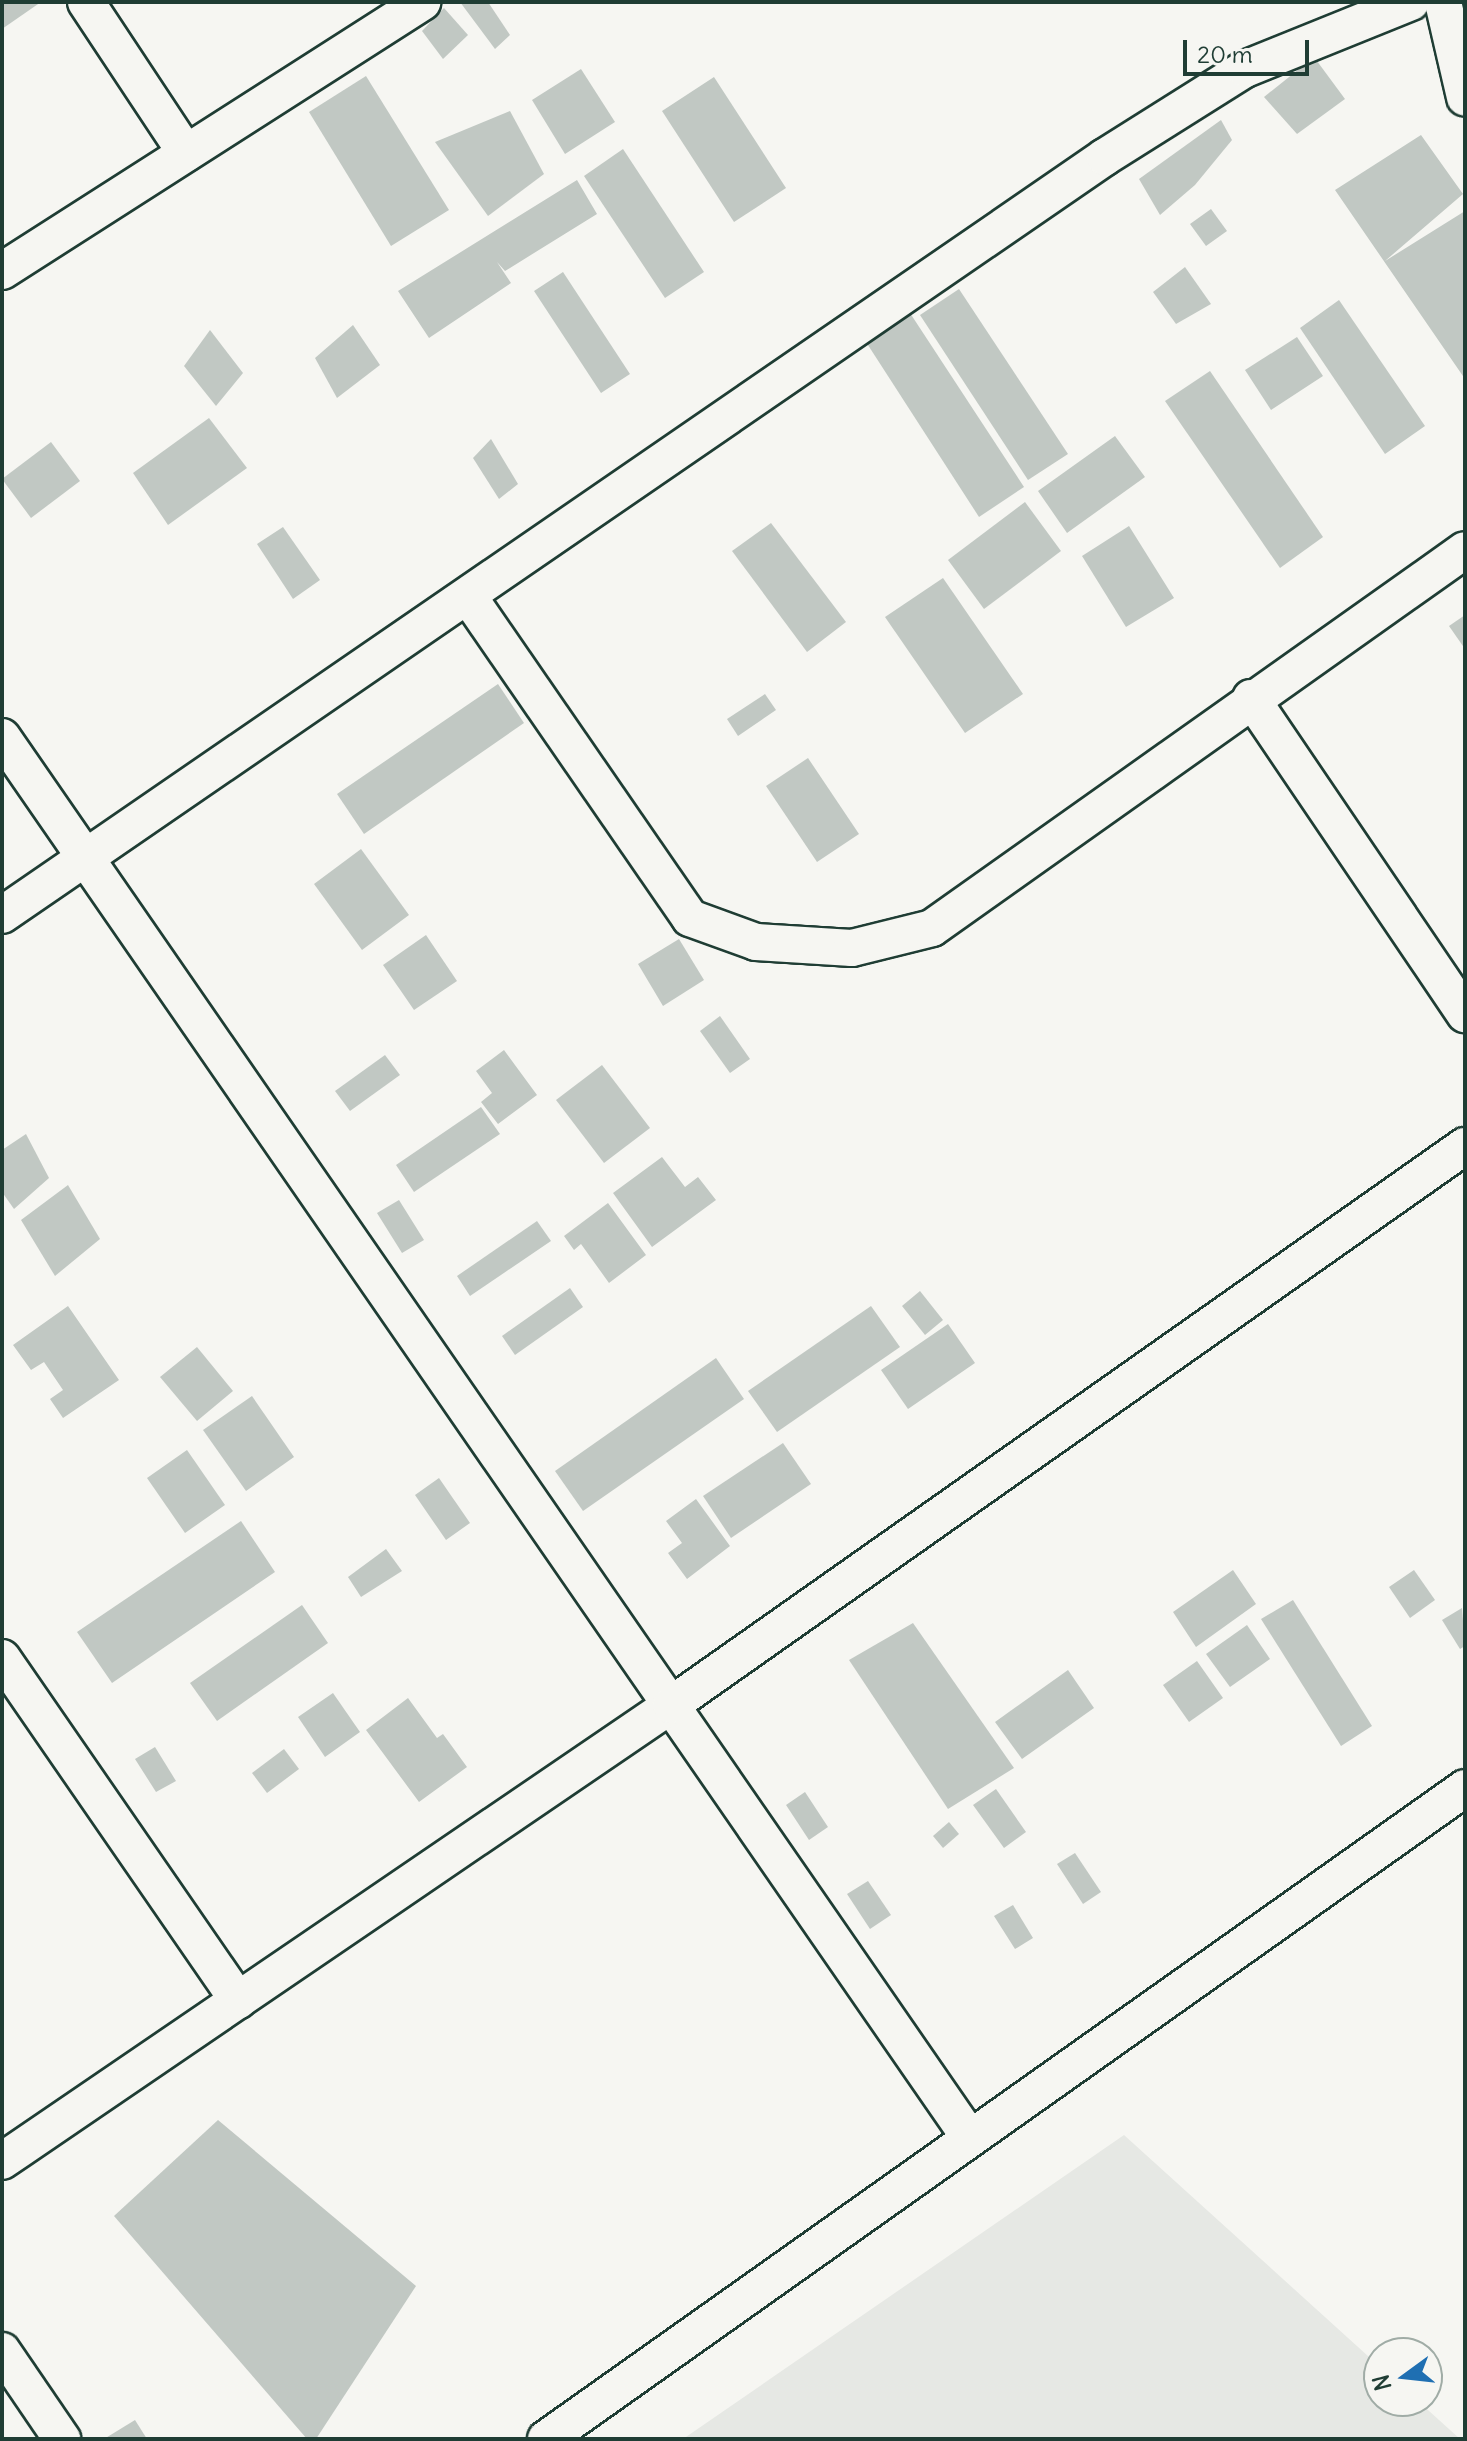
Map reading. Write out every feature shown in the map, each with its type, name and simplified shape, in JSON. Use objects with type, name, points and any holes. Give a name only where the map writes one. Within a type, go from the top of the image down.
[{"type":"street","points":[[86,2],[186,153]]},
{"type":"street","points":[[2,271],[422,2]]},
{"type":"street","points":[[2,915],[1105,157],[1245,69],[1411,2]]},
{"type":"street","points":[[1443,2],[1465,97]]},
{"type":"street","points":[[468,596],[690,918],[756,942],[852,948],[932,928],[1251,698],[1465,550]]},
{"type":"street","points":[[1251,698],[1465,1014]]},
{"type":"street","points":[[2,737],[970,2138]]},
{"type":"street","points":[[2,2161],[671,1705],[1465,1146]]},
{"type":"street","points":[[2,1658],[238,2000]]},
{"type":"street","points":[[546,2439],[1465,1788]]},
{"type":"street","points":[[2,2351],[62,2439]]},
{"type":"shaded area","points":[[1124,2135],[1363,2352],[1363,2417],[1436,2417],[1460,2439],[683,2439]]},
{"type":"building","points":[[2,2],[41,2],[2,29]]},
{"type":"building","points":[[460,2],[488,2],[510,35],[495,49]]},
{"type":"building","points":[[444,8],[468,35],[443,59],[422,31]]},
{"type":"building","points":[[1314,57],[1345,99],[1297,134],[1264,97]]},
{"type":"building","points":[[581,69],[615,122],[565,154],[532,100]]},
{"type":"building","points":[[366,76],[449,210],[391,246],[309,112]]},
{"type":"building","points":[[714,77],[786,188],[734,222],[662,111]]},
{"type":"building","points":[[510,111],[544,174],[488,216],[435,142]]},
{"type":"building","points":[[1221,120],[1232,140],[1195,185],[1160,215],[1139,179]]},
{"type":"building","points":[[1421,135],[1463,194],[1385,261],[1465,211],[1465,379],[1335,190]]},
{"type":"building","points":[[623,149],[704,272],[665,298],[584,176]]},
{"type":"building","points":[[577,180],[597,214],[505,271],[497,262],[511,283],[429,338],[398,291]]},
{"type":"building","points":[[1211,209],[1227,231],[1206,246],[1190,224]]},
{"type":"building","points":[[1185,267],[1211,304],[1176,324],[1153,292]]},
{"type":"building","points":[[563,272],[630,374],[601,393],[534,291]]},
{"type":"building","points":[[959,289],[1068,454],[1028,480],[920,315]]},
{"type":"building","points":[[1339,300],[1425,426],[1385,454],[1300,328]]},
{"type":"building","points":[[910,313],[1024,487],[979,517],[866,342]]},
{"type":"building","points":[[353,325],[380,365],[337,398],[315,358]]},
{"type":"building","points":[[210,330],[243,373],[216,406],[184,366]]},
{"type":"building","points":[[1297,337],[1323,376],[1271,410],[1245,370]]},
{"type":"building","points":[[1210,371],[1323,537],[1280,568],[1165,401]]},
{"type":"building","points":[[209,418],[247,468],[168,525],[133,473]]},
{"type":"building","points":[[1115,436],[1145,477],[1067,533],[1038,491]]},
{"type":"building","points":[[491,439],[518,484],[499,499],[473,458]]},
{"type":"building","points":[[51,442],[80,481],[31,518],[2,479]]},
{"type":"building","points":[[1025,502],[1061,551],[984,609],[948,560]]},
{"type":"building","points":[[771,523],[846,622],[807,652],[732,551]]},
{"type":"building","points":[[1129,526],[1174,598],[1126,627],[1082,556]]},
{"type":"building","points":[[283,527],[320,580],[293,599],[257,544]]},
{"type":"building","points":[[943,578],[1023,694],[965,733],[885,617]]},
{"type":"building","points":[[1465,615],[1465,649],[1449,626]]},
{"type":"building","points":[[498,684],[524,723],[364,834],[337,794]]},
{"type":"building","points":[[765,694],[776,710],[738,736],[727,719]]},
{"type":"building","points":[[808,758],[859,834],[817,862],[766,786]]},
{"type":"building","points":[[361,849],[409,915],[362,950],[314,884]]},
{"type":"building","points":[[426,935],[457,981],[414,1010],[383,965]]},
{"type":"building","points":[[679,939],[704,980],[663,1006],[638,964]]},
{"type":"building","points":[[720,1016],[750,1059],[730,1073],[700,1031]]},
{"type":"building","points":[[504,1050],[537,1095],[498,1124],[481,1102],[492,1093],[476,1071]]},
{"type":"building","points":[[385,1055],[400,1075],[350,1111],[335,1091]]},
{"type":"building","points":[[602,1065],[650,1128],[604,1163],[556,1100]]},
{"type":"building","points":[[481,1107],[500,1134],[414,1192],[396,1165]]},
{"type":"building","points":[[26,1134],[49,1178],[14,1209],[2,1192],[2,1150]]},
{"type":"building","points":[[662,1157],[685,1187],[698,1177],[716,1200],[652,1247],[613,1193]]},
{"type":"building","points":[[68,1185],[100,1239],[55,1276],[21,1220]]},
{"type":"building","points":[[399,1200],[424,1240],[402,1253],[377,1213]]},
{"type":"building","points":[[608,1203],[646,1255],[609,1283],[581,1244],[574,1250],[564,1236]]},
{"type":"building","points":[[537,1221],[551,1241],[470,1296],[457,1276]]},
{"type":"building","points":[[570,1288],[583,1307],[515,1355],[502,1336]]},
{"type":"building","points":[[920,1291],[943,1320],[925,1335],[902,1306]]},
{"type":"building","points":[[68,1306],[119,1380],[63,1418],[50,1399],[63,1390],[44,1362],[31,1370],[13,1345]]},
{"type":"building","points":[[871,1306],[900,1347],[777,1432],[748,1391]]},
{"type":"building","points":[[948,1324],[975,1363],[908,1409],[881,1370]]},
{"type":"building","points":[[197,1347],[233,1391],[197,1421],[160,1377]]},
{"type":"building","points":[[716,1358],[744,1399],[583,1511],[555,1471]]},
{"type":"building","points":[[252,1396],[294,1457],[246,1491],[203,1430]]},
{"type":"building","points":[[783,1443],[811,1484],[731,1538],[703,1496]]},
{"type":"building","points":[[187,1450],[225,1505],[185,1533],[147,1478]]},
{"type":"building","points":[[439,1478],[470,1523],[446,1540],[415,1495]]},
{"type":"building","points":[[696,1499],[730,1546],[687,1579],[668,1553],[682,1543],[666,1521]]},
{"type":"building","points":[[241,1521],[275,1572],[112,1683],[77,1632]]},
{"type":"building","points":[[386,1549],[402,1571],[361,1597],[348,1577]]},
{"type":"building","points":[[1233,1570],[1256,1604],[1196,1647],[1173,1612]]},
{"type":"building","points":[[1414,1570],[1435,1600],[1410,1618],[1389,1587]]},
{"type":"building","points":[[1293,1600],[1372,1726],[1341,1746],[1261,1619]]},
{"type":"building","points":[[302,1605],[328,1643],[217,1721],[190,1683]]},
{"type":"building","points":[[1462,1608],[1465,1646],[1460,1649],[1442,1620]]},
{"type":"building","points":[[913,1623],[1014,1768],[948,1809],[849,1660]]},
{"type":"building","points":[[1247,1625],[1270,1659],[1230,1687],[1206,1654]]},
{"type":"building","points":[[1197,1661],[1223,1698],[1189,1722],[1163,1685]]},
{"type":"building","points":[[1068,1670],[1094,1708],[1022,1759],[995,1722]]},
{"type":"building","points":[[333,1693],[360,1732],[325,1757],[298,1717]]},
{"type":"building","points":[[408,1698],[437,1738],[443,1734],[467,1767],[419,1802],[366,1730]]},
{"type":"building","points":[[155,1747],[176,1781],[156,1792],[135,1759]]},
{"type":"building","points":[[284,1749],[299,1769],[267,1793],[252,1773]]},
{"type":"building","points":[[996,1789],[1026,1832],[1004,1848],[973,1805]]},
{"type":"building","points":[[805,1792],[828,1827],[809,1840],[786,1805]]},
{"type":"building","points":[[949,1822],[959,1834],[943,1848],[933,1836]]},
{"type":"building","points":[[1075,1853],[1101,1892],[1083,1904],[1057,1864]]},
{"type":"building","points":[[868,1881],[891,1915],[870,1929],[847,1894]]},
{"type":"building","points":[[1013,1905],[1033,1938],[1015,1949],[994,1916]]},
{"type":"building","points":[[218,2120],[416,2286],[316,2439],[307,2439],[114,2216]]},
{"type":"building","points":[[135,2420],[147,2439],[104,2439]]}]
